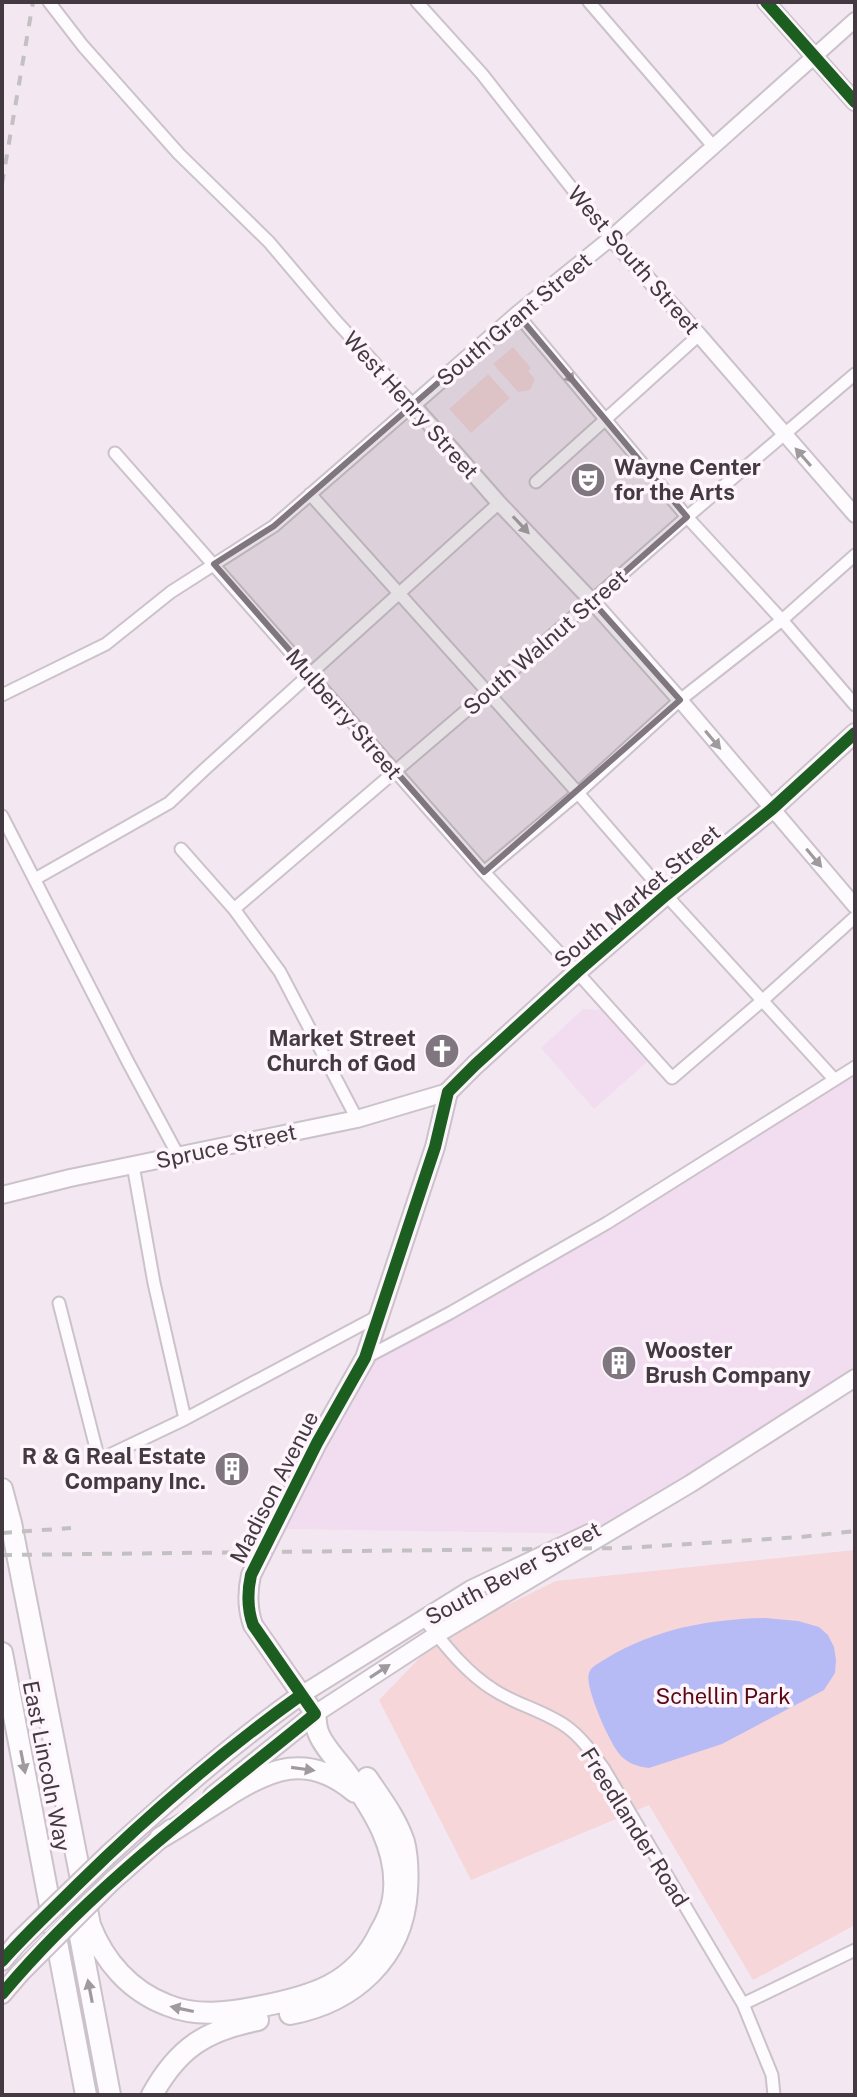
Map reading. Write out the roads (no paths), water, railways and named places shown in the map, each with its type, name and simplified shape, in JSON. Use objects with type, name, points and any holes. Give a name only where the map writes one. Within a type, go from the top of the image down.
[{"type":"highway","points":[[2,1489],[90,1925],[98,1944],[122,1976],[167,2006],[212,2013],[234,2012],[310,1995],[348,1974],[366,1957],[389,1915],[394,1898],[394,1872],[388,1846],[378,1821],[318,1733],[315,1714]]},
{"type":"highway","name":"East Lincoln Way","points":[[2,1531],[110,2095]]},
{"type":"highway","name":"East Lincoln Way","points":[[2,1656],[86,2095]]},
{"type":"highway","points":[[152,2095],[176,2059],[207,2036],[228,2027],[316,2008],[351,1990],[375,1971],[402,1923],[408,1872],[404,1844],[397,1825],[330,1726],[315,1714]]},
{"type":"highway","points":[[160,1838],[248,1782],[289,1767],[306,1767],[334,1777],[353,1790],[378,1821]]},
{"type":"highway","points":[[66,1988],[65,2033],[76,2095]]},
{"type":"main road","points":[[766,2],[855,102]]},
{"type":"main road","name":"South Market Street","points":[[448,1092],[577,972],[772,809],[855,733]]},
{"type":"main road","name":"Spruce Street","points":[[2,1195],[357,1119],[448,1092]]},
{"type":"main road","name":"Madison Avenue","points":[[315,1714],[253,1625],[248,1589],[251,1575],[317,1443],[365,1358],[435,1147],[448,1092]]},
{"type":"main road","name":"South Bever Street","points":[[315,1714],[436,1635],[690,1484],[855,1378]]},
{"type":"main road","name":"South Bever Street","points":[[301,1695],[471,1589],[690,1484]]},
{"type":"main road","points":[[2,1961],[109,1854],[193,1779],[301,1695]]},
{"type":"main road","points":[[2,1994],[111,1882],[160,1838],[315,1714]]},
{"type":"street","name":"West Henry Street","points":[[49,2],[83,46],[179,154],[269,242],[499,503],[592,601],[855,906]]},
{"type":"street","name":"West South Street","points":[[417,2],[482,74],[611,238],[855,515]]},
{"type":"street","points":[[589,2],[713,146]]},
{"type":"street","name":"South Grant Street","points":[[2,695],[106,644],[171,592],[274,526],[517,314],[611,238],[855,20]]},
{"type":"street","points":[[517,314],[687,517],[855,705]]},
{"type":"street","points":[[536,482],[699,335]]},
{"type":"street","name":"South Walnut Street","points":[[234,909],[855,374]]},
{"type":"street","name":"Mulberry Street","points":[[115,453],[484,872],[672,1078],[763,1000]]},
{"type":"street","points":[[310,494],[834,1079]]},
{"type":"street","points":[[35,879],[169,803],[499,503]]},
{"type":"street","points":[[484,872],[578,793],[680,700],[782,620],[855,555]]},
{"type":"street","points":[[2,816],[178,1155]]},
{"type":"street","points":[[181,849],[234,909],[280,972],[357,1119]]},
{"type":"street","points":[[763,1000],[855,917]]},
{"type":"street","points":[[365,1358],[607,1223],[855,1067]]},
{"type":"street","points":[[133,1165],[154,1283],[185,1419]]},
{"type":"street","points":[[59,1303],[99,1460],[185,1419],[378,1316]]},
{"type":"street","name":"Freedlander Road","points":[[424,1619],[481,1681],[556,1720],[582,1740],[604,1769],[743,2004],[772,2075],[774,2095]]},
{"type":"street","points":[[743,2004],[855,1950]]},
{"type":"water","points":[[765,1618],[798,1621],[819,1627],[828,1635],[836,1660],[835,1673],[824,1690],[722,1744],[649,1768],[622,1757],[610,1739],[594,1702],[588,1678],[592,1668],[625,1648],[664,1633],[703,1623]]},
{"type":"railway","points":[[2,184],[33,2]]},
{"type":"railway","points":[[2,1533],[71,1528]]},
{"type":"railway","points":[[2,1555],[624,1548],[855,1531]]},
{"type":"place","name":"Wayne Center for the Arts","points":[[588,480]]},
{"type":"place","name":"Market Street Church of God","points":[[442,1051]]},
{"type":"place","name":"Wooster Brush Company","points":[[619,1363]]},
{"type":"place","name":"R & G Real Estate Company Inc.","points":[[232,1469]]},
{"type":"park label","name":"Schellin Park","points":[[723,1696]]}]
